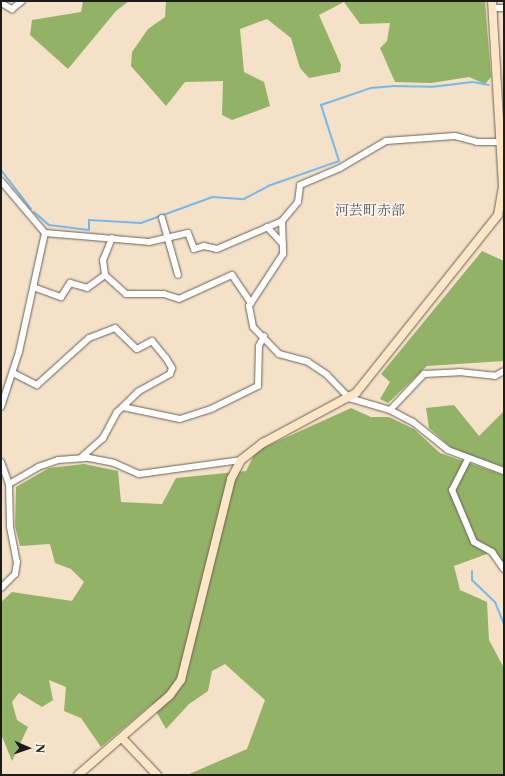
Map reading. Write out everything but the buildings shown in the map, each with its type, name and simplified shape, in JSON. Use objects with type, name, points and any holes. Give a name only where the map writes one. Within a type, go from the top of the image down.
[{"type":"street","points":[[1,3],[12,9],[22,1]]},
{"type":"street","points":[[78,775],[170,695],[185,672],[231,479],[241,460],[263,443],[349,398],[495,220],[503,200],[501,142],[492,5],[504,8]]},
{"type":"street","points":[[1,181],[45,233],[150,242],[188,233],[194,249],[204,246],[217,250],[282,221],[298,202],[300,184],[340,168],[386,141],[455,136],[477,142],[501,142]]},
{"type":"street","points":[[162,218],[166,239],[178,275]]},
{"type":"street","points":[[282,221],[283,244],[279,262],[251,303],[250,320],[279,354],[308,362],[327,375],[349,398],[390,410],[414,422],[448,450],[468,459],[504,471]]},
{"type":"street","points":[[267,228],[283,244]]},
{"type":"street","points":[[1,407],[13,373],[45,233]]},
{"type":"street","points":[[112,238],[103,260],[105,275],[126,294],[164,294],[179,299],[232,275],[251,303]]},
{"type":"street","points":[[33,286],[61,297],[70,283],[86,288],[105,275]]},
{"type":"street","points":[[13,373],[37,385],[89,338],[114,328],[137,349],[152,341],[172,368],[168,376],[138,392],[112,418],[103,438],[82,458]]},
{"type":"street","points":[[123,407],[180,419],[212,409],[258,386],[259,346],[264,336]]},
{"type":"street","points":[[390,410],[424,374],[465,372],[495,376],[504,371]]},
{"type":"street","points":[[9,484],[51,461],[82,458],[114,463],[139,474],[241,460]]},
{"type":"street","points":[[468,459],[452,490],[474,542],[492,552],[504,569]]},
{"type":"street","points":[[1,462],[9,484],[10,527],[17,566],[12,578],[1,588]]},
{"type":"street","points":[[122,738],[157,775]]},
{"type":"green space","points":[[83,1],[129,1],[116,11],[68,69],[30,35],[32,20],[81,12]]},
{"type":"green space","points":[[166,1],[485,1],[491,77],[485,84],[469,77],[431,83],[395,82],[380,48],[387,41],[390,23],[360,24],[344,2],[319,15],[341,65],[340,72],[309,78],[300,68],[291,38],[267,19],[240,29],[244,72],[264,82],[270,106],[232,120],[222,115],[223,81],[185,82],[166,106],[131,66],[132,52],[148,29],[165,17]]},
{"type":"green space","points":[[482,251],[504,261],[504,361],[427,366],[388,403],[380,399],[390,382],[381,374]]},
{"type":"green space","points":[[454,405],[479,436],[504,411],[504,467],[454,450],[429,428],[426,408]]},
{"type":"green space","points":[[351,408],[371,417],[389,417],[414,429],[440,453],[504,475],[504,566],[495,551],[454,566],[460,590],[487,602],[489,640],[504,668],[504,775],[187,775],[247,749],[265,700],[225,664],[212,671],[208,691],[189,704],[166,729],[152,704],[101,747],[81,718],[64,711],[66,687],[49,680],[53,700],[42,707],[19,693],[12,702],[17,720],[28,727],[12,761],[1,734],[1,602],[12,592],[72,601],[84,582],[71,569],[55,563],[50,544],[20,546],[15,526],[16,487],[49,468],[84,464],[118,471],[121,502],[162,504],[176,478],[246,471],[256,451]]},
{"type":"waterway","points":[[34,212],[49,225],[89,230],[89,220],[141,223],[213,197],[244,199],[268,186],[339,161],[321,105],[371,88],[392,86],[431,87],[473,82],[489,85]]},
{"type":"waterway","points":[[1,170],[31,209]]},
{"type":"waterway","points":[[472,571],[472,580],[495,602],[504,624]]},
{"type":"waterway","points":[[504,627],[504,640]]},
{"type":"district","name":"河芸町赤部","points":[[370,210]]}]
